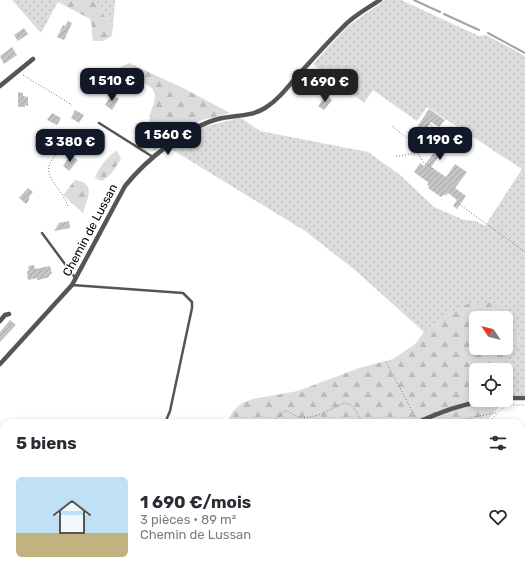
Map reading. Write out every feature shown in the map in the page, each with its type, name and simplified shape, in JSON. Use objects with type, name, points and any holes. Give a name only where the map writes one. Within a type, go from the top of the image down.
[{"type":"street","name":"Chemin de Lussan","points":[[0,364],[72,285],[125,186],[134,175],[153,157],[204,123],[220,118],[252,114],[264,109],[277,99],[344,25],[380,0]]},
{"type":"street","points":[[0,86],[33,58]]},
{"type":"street","points":[[0,321],[5,315],[9,314]]},
{"type":"street","points":[[513,398],[525,398]]},
{"type":"street","points":[[426,419],[455,406],[469,403]]},
{"type":"lane","points":[[99,123],[153,157]]},
{"type":"lane","points":[[42,234],[76,279]]},
{"type":"lane","points":[[72,285],[182,293],[192,302],[170,411],[167,419]]},
{"type":"path","points":[[18,71],[72,105]]},
{"type":"path","points":[[412,142],[429,124],[456,143]]},
{"type":"path","points":[[392,126],[412,142],[423,162],[435,170]]},
{"type":"path","points":[[68,206],[64,195],[51,179],[48,170],[50,161],[64,147],[78,147]]},
{"type":"path","points":[[396,156],[418,153]]},
{"type":"path","points":[[459,204],[525,252]]},
{"type":"path","points":[[386,362],[415,419]]},
{"type":"path","points":[[275,419],[284,410],[289,411],[296,416],[310,417],[344,403],[355,408],[357,416],[360,419]]},
{"type":"path","points":[[492,419],[508,405],[525,405]]},
{"type":"path","points":[[468,419],[499,412]]},
{"type":"green space","points":[[12,0],[63,0],[58,2],[41,33]]},
{"type":"green space","points":[[63,0],[98,0],[98,9],[113,25],[112,36],[103,41],[93,41],[90,19],[58,2]]},
{"type":"green space","points":[[98,0],[115,0],[113,25],[98,9]]},
{"type":"green space","points":[[385,0],[401,0],[479,36],[486,35],[525,56],[525,395],[513,395],[513,363],[503,363],[504,355],[513,355],[513,343],[520,341],[518,334],[513,330],[513,311],[479,311],[459,307],[424,332],[356,271],[305,231],[171,149],[203,127],[240,118],[260,131],[368,152],[400,175],[434,207],[464,220],[476,221],[485,226],[522,169],[427,107],[417,121],[373,90],[364,103],[313,64],[347,27]]},
{"type":"green space","points":[[129,63],[185,89],[230,113],[202,120],[186,128],[154,151],[151,145],[157,136],[149,126],[150,114],[155,95],[152,88],[144,83],[122,80],[113,73]]},
{"type":"green space","points":[[117,150],[121,159],[112,173],[102,181],[95,178],[104,162]]},
{"type":"green space","points":[[75,180],[86,184],[89,192],[83,213],[63,195]]},
{"type":"green space","points":[[470,303],[495,303],[504,311],[469,311],[469,355],[504,355],[503,363],[469,363],[469,407],[499,407],[489,419],[229,419],[233,411],[242,403],[253,399],[298,391],[359,368],[393,359],[415,344],[424,332],[459,307]]},
{"type":"green space","points":[[513,330],[518,334],[520,342],[513,343]]},
{"type":"building","points":[[68,21],[72,23],[64,40],[57,37],[63,25],[65,26]]},
{"type":"building","points":[[24,28],[28,34],[18,41],[14,35]]},
{"type":"building","points":[[12,47],[17,55],[4,64],[0,56]]},
{"type":"building","points":[[18,92],[23,93],[23,96],[28,97],[28,106],[25,105],[25,107],[18,107]]},
{"type":"building","points":[[112,94],[119,99],[112,110],[105,105]]},
{"type":"building","points":[[326,95],[332,100],[324,110],[318,106]]},
{"type":"building","points":[[429,109],[445,120],[439,127],[431,122],[426,129],[432,134],[430,137],[441,145],[449,134],[447,133],[451,126],[462,134],[458,140],[453,137],[431,167],[446,177],[455,164],[467,172],[455,188],[466,196],[457,209],[453,206],[457,200],[448,193],[446,196],[445,194],[441,197],[428,188],[429,186],[427,184],[429,183],[414,172],[420,163],[424,166],[436,150],[424,141],[427,136],[420,131],[414,139],[411,136]]},
{"type":"building","points":[[75,110],[84,115],[79,123],[71,118]]},
{"type":"building","points":[[52,113],[61,118],[57,125],[47,120]]},
{"type":"building","points":[[71,155],[78,160],[69,171],[63,166]]},
{"type":"building","points":[[28,188],[33,192],[26,204],[19,198]]},
{"type":"building","points":[[69,221],[70,228],[54,231],[59,223]]},
{"type":"building","points":[[34,265],[35,269],[50,266],[52,274],[43,279],[37,280],[37,278],[28,280],[28,266]]},
{"type":"building","points":[[10,320],[16,325],[0,342],[0,332]]},
{"type":"waterway","points":[[414,0],[440,12]]},
{"type":"waterway","points":[[444,14],[479,30]]},
{"type":"waterway","points":[[488,33],[525,53]]}]
